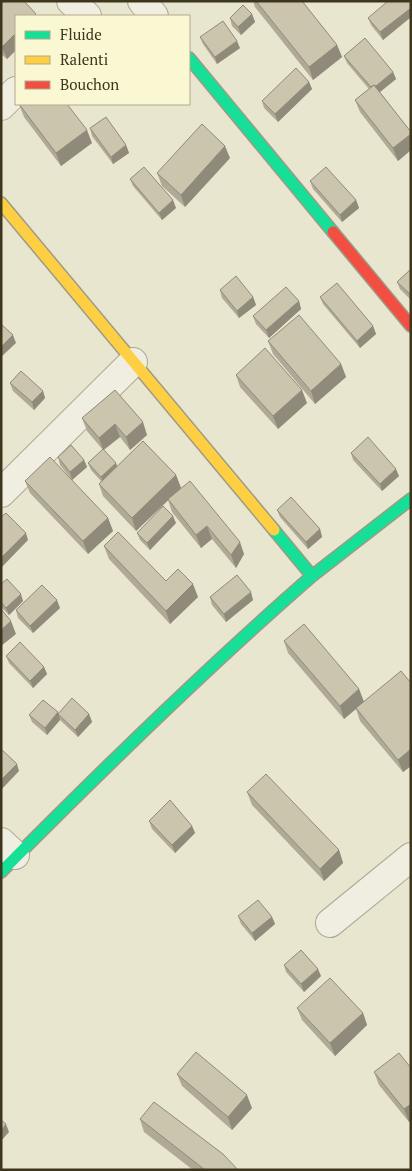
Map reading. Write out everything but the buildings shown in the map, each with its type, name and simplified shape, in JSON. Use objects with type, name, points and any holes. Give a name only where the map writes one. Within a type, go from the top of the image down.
[{"type":"street","points":[[71,1],[87,15]]},
{"type":"street","points":[[89,15],[104,1]]},
{"type":"street","points":[[142,1],[153,15]]},
{"type":"street","points":[[190,59],[411,326]]},
{"type":"street","points":[[1,106],[15,92]]},
{"type":"street","points":[[1,204],[312,576]]},
{"type":"street","points":[[1,493],[133,362]]},
{"type":"street","points":[[6,856],[111,760],[226,650],[312,576],[411,498]]},
{"type":"street","points":[[330,923],[411,857]]},
{"type":"traffic: fast","points":[[190,59],[333,232]]},
{"type":"traffic: fast","points":[[274,530],[312,576],[411,499]]},
{"type":"traffic: fast","points":[[1,872],[154,721],[312,576]]},
{"type":"traffic: slow","points":[[1,203],[274,530]]},
{"type":"traffic: jam","points":[[333,232],[411,326]]}]
